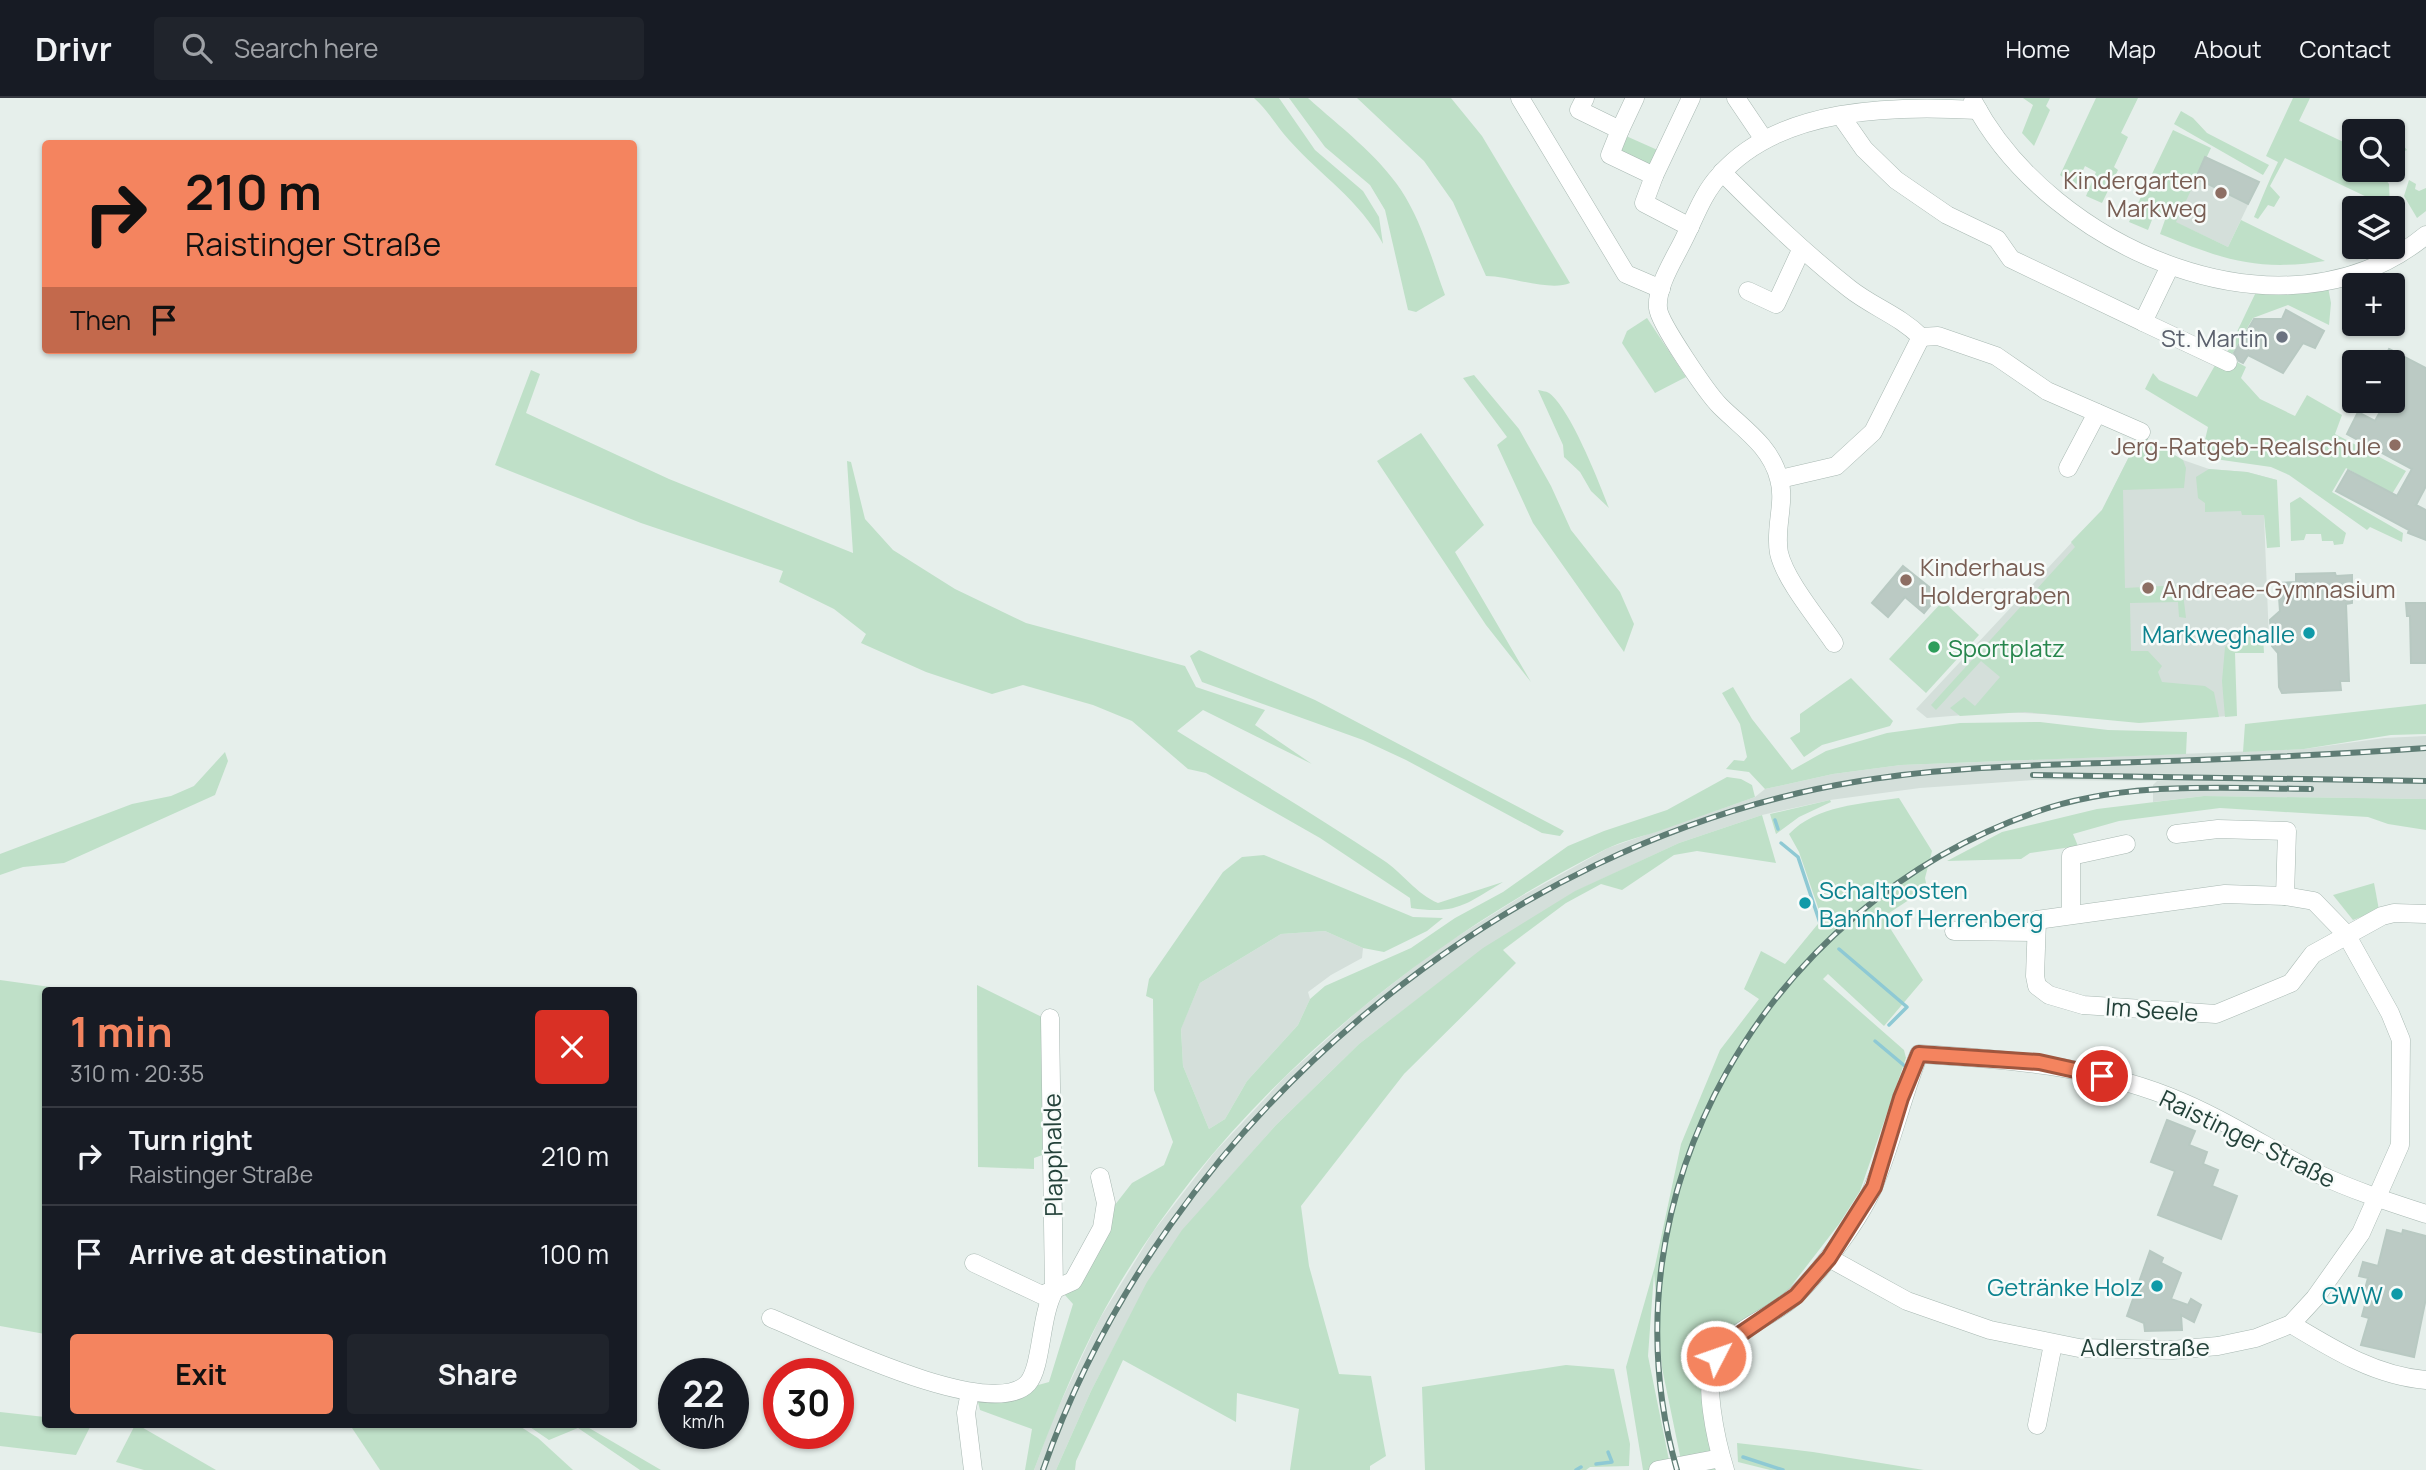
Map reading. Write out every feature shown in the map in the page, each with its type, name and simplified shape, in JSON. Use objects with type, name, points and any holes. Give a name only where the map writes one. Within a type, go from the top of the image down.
[{"type":"street","points":[[1520,98],[1626,274],[1661,289]]},
{"type":"street","points":[[1585,98],[1579,110],[1620,130]]},
{"type":"street","points":[[1635,98],[1610,155],[1654,176]]},
{"type":"street","points":[[1690,227],[1644,203],[1691,98]]},
{"type":"street","points":[[1736,98],[1763,138]]},
{"type":"street","points":[[1834,643],[1791,578],[1779,553],[1780,479],[1764,449],[1744,426],[1718,405],[1669,333],[1658,309],[1661,289],[1707,191],[1721,172],[1763,138],[1879,108],[1975,104],[2017,163],[2068,210],[2110,238],[2170,266],[2226,281],[2299,285],[2335,278],[2387,260],[2426,235]]},
{"type":"street","points":[[1841,116],[1864,149],[1896,180],[1937,208],[1997,239],[2011,259],[2228,362]]},
{"type":"street","points":[[1721,172],[1801,250],[1852,291],[1908,324],[1921,337],[1938,336],[1996,356],[2047,391],[2141,432]]},
{"type":"street","points":[[1748,291],[1776,304],[1801,250]]},
{"type":"street","points":[[2143,322],[2170,266]]},
{"type":"street","points":[[1780,479],[1836,466],[1873,432],[1921,337]]},
{"type":"street","points":[[2068,468],[2097,414]]},
{"type":"street","points":[[2176,834],[2218,829],[2287,831],[2285,896]]},
{"type":"street","points":[[2071,914],[2071,856],[2126,844]]},
{"type":"street","points":[[1954,931],[2036,932],[2037,920],[2225,894],[2285,896],[2314,901],[2346,934],[2390,1013],[2401,1040],[2400,1145],[2375,1198]]},
{"type":"street","points":[[2346,934],[2394,913],[2426,914]]},
{"type":"street","name":"Im Seele","points":[[2036,932],[2037,986],[2049,995],[2083,1005],[2216,1014],[2291,983],[2313,954],[2346,934]]},
{"type":"street","name":"Plapphalde","points":[[1050,1018],[1055,1291]]},
{"type":"street","name":"Raistinger Straße","points":[[1723,1464],[1709,1378],[1716,1356],[1736,1337],[1796,1296],[1829,1258],[1874,1187],[1901,1098],[1919,1054],[2039,1062],[2102,1076],[2170,1097],[2318,1173],[2375,1198],[2426,1213]]},
{"type":"street","name":"Plapphalde","points":[[771,1318],[912,1377],[953,1390],[1001,1394],[1014,1392],[1027,1384],[1034,1372],[1046,1305],[1055,1291],[1073,1281],[1102,1228],[1106,1203],[1100,1177]]},
{"type":"street","name":"Adlerstraße","points":[[1829,1258],[1881,1287],[1951,1319],[1990,1331],[2079,1348],[2172,1350],[2218,1346],[2256,1338],[2291,1324],[2315,1298],[2361,1233],[2375,1198]]},
{"type":"street","points":[[974,1263],[1042,1295],[1055,1291]]},
{"type":"street","points":[[2291,1324],[2360,1364],[2426,1380]]},
{"type":"street","name":"Adlerstraße","points":[[2037,1425],[2053,1344]]},
{"type":"street","points":[[970,1392],[966,1413],[973,1470]]},
{"type":"street","points":[[1658,1470],[1723,1464]]},
{"type":"shaded area","name":"Kindergarten Markweg","points":[[2205,157],[2259,182],[2228,247],[2175,222]]},
{"type":"shaded area","name":"Andreae-Gymnasium","points":[[2140,435],[2183,460],[2209,469],[2247,472],[2277,480],[2264,516],[2269,640],[2228,646],[2229,716],[2171,720],[2000,712],[1927,718],[1916,709],[2102,510]]},
{"type":"shaded area","points":[[2426,736],[2426,799],[2204,796],[2153,802],[2153,785],[2157,781],[2035,780],[1920,788],[1830,800],[1762,815],[1679,843],[1576,891],[1483,949],[1359,1044],[1276,1125],[1183,1230],[1148,1282],[1091,1391],[1056,1470],[1034,1470],[1052,1421],[1099,1320],[1153,1232],[1214,1153],[1285,1077],[1359,1010],[1437,949],[1522,896],[1608,848],[1755,797],[1765,789],[1833,774],[1901,765],[2304,749],[2384,738]]},
{"type":"shaded area","points":[[1325,931],[1363,948],[1362,958],[1331,975],[1308,992],[1310,999],[1298,1025],[1247,1081],[1225,1119],[1209,1129],[1183,1066],[1181,1028],[1200,983],[1281,934]]},
{"type":"green space","points":[[1254,98],[1279,98],[1315,150],[1363,191],[1379,217],[1383,244],[1363,214],[1301,153]]},
{"type":"green space","points":[[1289,98],[1308,98],[1358,141],[1391,177],[1415,215],[1445,295],[1416,312],[1408,310],[1385,210],[1370,185],[1325,147]]},
{"type":"green space","points":[[1357,98],[1451,98],[1482,136],[1570,283],[1552,286],[1486,276],[1453,202],[1424,161]]},
{"type":"green space","points":[[2023,98],[2050,98],[2046,106],[2050,110],[2034,146],[2022,133],[2033,105]]},
{"type":"green space","points":[[2096,98],[2138,98],[2121,133],[2128,137],[2114,167],[2118,170],[2102,203],[2086,196],[2096,172],[2085,166],[2075,187],[2060,175]]},
{"type":"green space","points":[[2293,98],[2310,98],[2299,121],[2342,141],[2342,182],[2388,182],[2390,196],[2365,196],[2285,158],[2270,186],[2280,197],[2274,207],[2268,205],[2258,219],[2254,217],[2278,162],[2266,156]]},
{"type":"green space","points":[[2181,111],[2193,118],[2207,133],[2269,165],[2263,175],[2174,124]]},
{"type":"green space","points":[[2173,130],[2211,148],[2176,222],[2228,247],[2241,220],[2325,261],[2279,265],[2240,261],[2160,234],[2166,217],[2155,212],[2148,230],[2129,222]]},
{"type":"green space","points":[[1626,136],[1662,152],[1655,168],[1620,155]]},
{"type":"green space","points":[[2409,180],[2416,184],[2415,189],[2419,191],[2426,188],[2426,211],[2417,218],[2404,196]]},
{"type":"green space","points":[[2328,287],[2331,303],[2329,325],[2288,305],[2253,318],[2230,358],[2246,367],[2241,378],[2260,399],[2295,416],[2307,395],[2342,415],[2335,434],[2406,471],[2392,494],[2346,468],[2332,492],[2403,533],[2402,542],[2370,527],[2367,530],[2289,475],[2271,467],[2201,457],[2208,427],[2145,389],[2153,373],[2159,380],[2197,397],[2218,360],[2223,361],[2256,292]]},
{"type":"green space","points":[[1647,318],[1686,377],[1655,393],[1622,343],[1627,331]]},
{"type":"green space","points":[[531,370],[540,374],[526,413],[669,479],[853,553],[847,461],[851,462],[865,519],[893,550],[955,589],[1026,623],[1185,666],[1196,687],[1265,710],[1255,725],[1312,764],[1203,710],[1177,731],[1383,860],[1430,899],[1438,903],[1503,882],[1450,909],[1411,908],[1410,898],[1320,838],[1206,773],[1188,769],[1132,721],[1093,705],[1023,685],[992,694],[926,672],[861,643],[866,634],[834,609],[779,582],[783,571],[641,523],[495,465]]},
{"type":"green space","points":[[1474,375],[1519,429],[1551,486],[1571,530],[1620,592],[1634,624],[1624,652],[1533,523],[1497,445],[1507,437],[1463,378]]},
{"type":"green space","points":[[1538,390],[1549,393],[1566,414],[1583,446],[1609,508],[1591,491],[1580,472],[1564,457],[1563,445]]},
{"type":"green space","points":[[1421,433],[1484,525],[1455,552],[1531,682],[1486,625],[1377,461]]},
{"type":"green space","points":[[2140,435],[2183,460],[2186,468],[2184,488],[2123,490],[2125,588],[2182,585],[2186,618],[2179,617],[2178,602],[2130,603],[2131,651],[2148,651],[2162,666],[2158,672],[2162,682],[2205,686],[2214,692],[2219,717],[2139,723],[2025,712],[1960,716],[1950,708],[1964,697],[1975,706],[2000,677],[1981,661],[1936,710],[1931,705],[2075,547],[2071,542],[2102,510]]},
{"type":"green space","points":[[2209,469],[2247,472],[2277,480],[2280,547],[2267,548],[2264,515],[2242,515],[2241,511],[2205,512],[2205,503],[2198,498],[2196,477]]},
{"type":"green space","points":[[2300,497],[2346,533],[2343,544],[2334,545],[2333,541],[2322,541],[2321,534],[2306,534],[2304,540],[2291,541],[2290,503]]},
{"type":"green space","name":"Sportplatz","points":[[1943,601],[1979,635],[1926,693],[1889,659]]},
{"type":"green space","points":[[2240,637],[2263,637],[2264,653],[2235,653],[2237,716],[2225,717],[2222,681],[2225,647]]},
{"type":"green space","points":[[1199,650],[1315,700],[1564,831],[1560,836],[1542,833],[1363,740],[1202,682],[1190,656]]},
{"type":"green space","points":[[1851,678],[1893,721],[1890,726],[1822,745],[1804,757],[1790,738],[1800,732],[1800,714]]},
{"type":"green space","points":[[1733,687],[1752,719],[1792,770],[1826,751],[1887,733],[1960,723],[2040,722],[2108,730],[2187,732],[2186,754],[1901,765],[1833,774],[1765,789],[1749,772],[1726,769],[1734,760],[1744,761],[1747,757],[1740,724],[1722,693]]},
{"type":"green space","points":[[2426,704],[2426,734],[2391,735],[2304,749],[2243,752],[2245,724]]},
{"type":"green space","points":[[225,752],[228,761],[215,795],[64,863],[23,867],[0,875],[0,854],[132,804],[171,796],[194,786]]},
{"type":"green space","points":[[1727,777],[1741,779],[1752,785],[1755,797],[1612,846],[1530,890],[1456,938],[1384,990],[1316,1047],[1253,1109],[1195,1175],[1143,1246],[1090,1338],[1034,1470],[1025,1470],[1032,1429],[980,1410],[978,1402],[1049,1382],[1073,1304],[1064,1294],[1114,1206],[1132,1183],[1164,1165],[1173,1142],[1154,1090],[1153,999],[1146,996],[1149,979],[1223,872],[1242,857],[1264,855],[1413,917],[1443,918],[1427,931],[1384,952],[1363,948],[1325,931],[1281,934],[1200,983],[1181,1029],[1183,1066],[1209,1129],[1225,1119],[1247,1081],[1298,1025],[1310,999],[1325,986],[1411,948],[1455,918],[1503,892],[1568,846],[1667,810]]},
{"type":"green space","points":[[2204,796],[2426,799],[2426,830],[2388,824],[2368,817],[2220,808],[2119,821],[2073,834],[2078,846],[2030,853],[2021,859],[1947,861],[2002,832],[2097,809]]},
{"type":"green space","points":[[1899,798],[1932,851],[1925,878],[1927,888],[1883,917],[1923,980],[1884,1026],[1828,974],[1823,979],[1904,1050],[1906,1058],[1860,1191],[1839,1224],[1785,1294],[1711,1346],[1702,1374],[1703,1399],[1718,1470],[1683,1470],[1662,1368],[1654,1273],[1648,1356],[1671,1470],[1643,1470],[1626,1367],[1655,1266],[1681,1144],[1720,1050],[1759,999],[1744,989],[1761,951],[1785,964],[1822,919],[1799,852],[1789,834],[1800,824],[1826,811]]},
{"type":"green space","points":[[1830,800],[1831,802],[1799,817],[1776,834],[1770,814]]},
{"type":"green space","points":[[1762,815],[1776,863],[1697,851],[1674,855],[1622,890],[1601,884],[1566,903],[1503,950],[1516,963],[1404,1074],[1301,1206],[1309,1266],[1339,1374],[1371,1376],[1386,1456],[1370,1466],[1370,1470],[1290,1470],[1299,1409],[1237,1393],[1236,1422],[1123,1360],[1076,1461],[1075,1470],[1056,1470],[1091,1391],[1147,1282],[1182,1230],[1276,1125],[1359,1044],[1483,948],[1575,891],[1679,843]]},
{"type":"green space","points":[[2374,883],[2379,910],[2353,920],[2333,895]]},
{"type":"green space","points":[[0,980],[50,987],[42,987],[42,1333],[0,1326]]},
{"type":"green space","points":[[977,985],[1046,1019],[1048,1153],[1034,1158],[1034,1169],[978,1167]]},
{"type":"green space","points":[[1566,1365],[1614,1369],[1630,1444],[1629,1466],[1590,1467],[1586,1470],[1425,1470],[1422,1387]]},
{"type":"green space","points":[[0,1412],[42,1417],[42,1428],[90,1428],[76,1455],[0,1446]]},
{"type":"green space","points":[[133,1428],[143,1428],[216,1470],[144,1470],[116,1462]]},
{"type":"green space","points":[[352,1428],[523,1428],[538,1438],[573,1470],[380,1470]]},
{"type":"green space","points":[[531,1428],[578,1428],[549,1440]]},
{"type":"green space","points":[[578,1428],[589,1428],[661,1470],[640,1470]]},
{"type":"green space","points":[[1737,1443],[1924,1470],[1770,1470],[1738,1462]]},
{"type":"building","name":"Kindergarten Markweg","points":[[2205,157],[2259,182],[2248,204],[2196,178]]},
{"type":"building","name":"St. Martin","points":[[2286,310],[2324,331],[2315,348],[2303,343],[2283,373],[2248,355],[2243,363],[2239,361],[2234,353],[2254,319],[2282,319]]},
{"type":"building","name":"Jerg-Ratgeb-Realschule","points":[[2405,357],[2426,368],[2426,486],[2416,505],[2426,510],[2426,540],[2408,533],[2409,530],[2336,491],[2348,470],[2397,496],[2412,469],[2347,434],[2358,413],[2375,421],[2379,413],[2405,413]]},
{"type":"building","name":"Kinderhaus Holdergraben","points":[[1903,566],[1939,595],[1924,613],[1905,597],[1888,617],[1872,603]]},
{"type":"building","name":"Markweghalle","points":[[2335,573],[2336,576],[2352,575],[2352,603],[2346,604],[2349,681],[2340,681],[2341,690],[2282,693],[2279,687],[2278,653],[2272,646],[2270,620],[2280,611],[2278,583],[2296,582],[2296,574]]},
{"type":"building","points":[[2406,603],[2426,603],[2426,663],[2411,663],[2410,616],[2407,616]]},
{"type":"building","points":[[2167,1120],[2195,1131],[2189,1145],[2207,1152],[2203,1164],[2218,1170],[2212,1186],[2237,1196],[2221,1239],[2158,1215],[2175,1171],[2151,1162]]},
{"type":"building","name":"GWW","points":[[2387,1230],[2402,1234],[2403,1230],[2426,1236],[2426,1298],[2414,1357],[2361,1345],[2369,1318],[2362,1316],[2368,1294],[2364,1293],[2368,1278],[2359,1276],[2363,1262],[2378,1266]]},
{"type":"building","name":"Getränke Holz","points":[[2150,1251],[2163,1258],[2161,1263],[2181,1273],[2171,1299],[2188,1305],[2191,1299],[2201,1305],[2194,1322],[2181,1315],[2182,1330],[2145,1331],[2144,1323],[2127,1316]]},
{"type":"waterway","points":[[1775,820],[1778,829]]},
{"type":"waterway","points":[[1781,843],[1798,857],[1821,926]]},
{"type":"waterway","points":[[1839,949],[1907,1007],[1889,1025]]},
{"type":"waterway","points":[[1875,1041],[1906,1067],[1905,1070]]},
{"type":"waterway","points":[[1596,1464],[1612,1462],[1608,1452]]},
{"type":"waterway","points":[[1743,1457],[1783,1470]]},
{"type":"waterway","points":[[1576,1470],[1581,1467]]},
{"type":"railway","points":[[1043,1470],[1098,1344],[1170,1225],[1259,1116],[1361,1018],[1474,934],[1596,865],[1726,813],[1860,781],[1895,776],[1999,767],[2426,748]]},
{"type":"railway","points":[[2033,775],[2426,781]]},
{"type":"railway","points":[[1677,1470],[1659,1366],[1662,1263],[1685,1165],[1727,1072],[1784,988],[1856,915],[1941,856],[2036,812],[2103,795],[2172,788],[2311,789]]},
{"type":"place","name":"Kindergarten Markweg","points":[[2221,193]]},
{"type":"place","name":"St. Martin","points":[[2282,337]]},
{"type":"place","name":"Jerg-Ratgeb-Realschule","points":[[2395,445]]},
{"type":"place","name":"Kinderhaus Holdergraben","points":[[1906,580]]},
{"type":"place","name":"Andreae-Gymnasium","points":[[2148,588]]},
{"type":"place","name":"Markweghalle","points":[[2309,633]]},
{"type":"place","name":"Sportplatz","points":[[1934,647]]},
{"type":"place","name":"Schaltposten Bahnhof Herrenberg","points":[[1805,903]]},
{"type":"place","name":"Getränke Holz","points":[[2157,1286]]},
{"type":"place","name":"GWW","points":[[2397,1294]]},
{"type":"route","points":[[1716,1356],[1736,1337],[1796,1296],[1829,1258],[1874,1187],[1901,1098],[1919,1054],[2039,1062],[2102,1076]]}]
